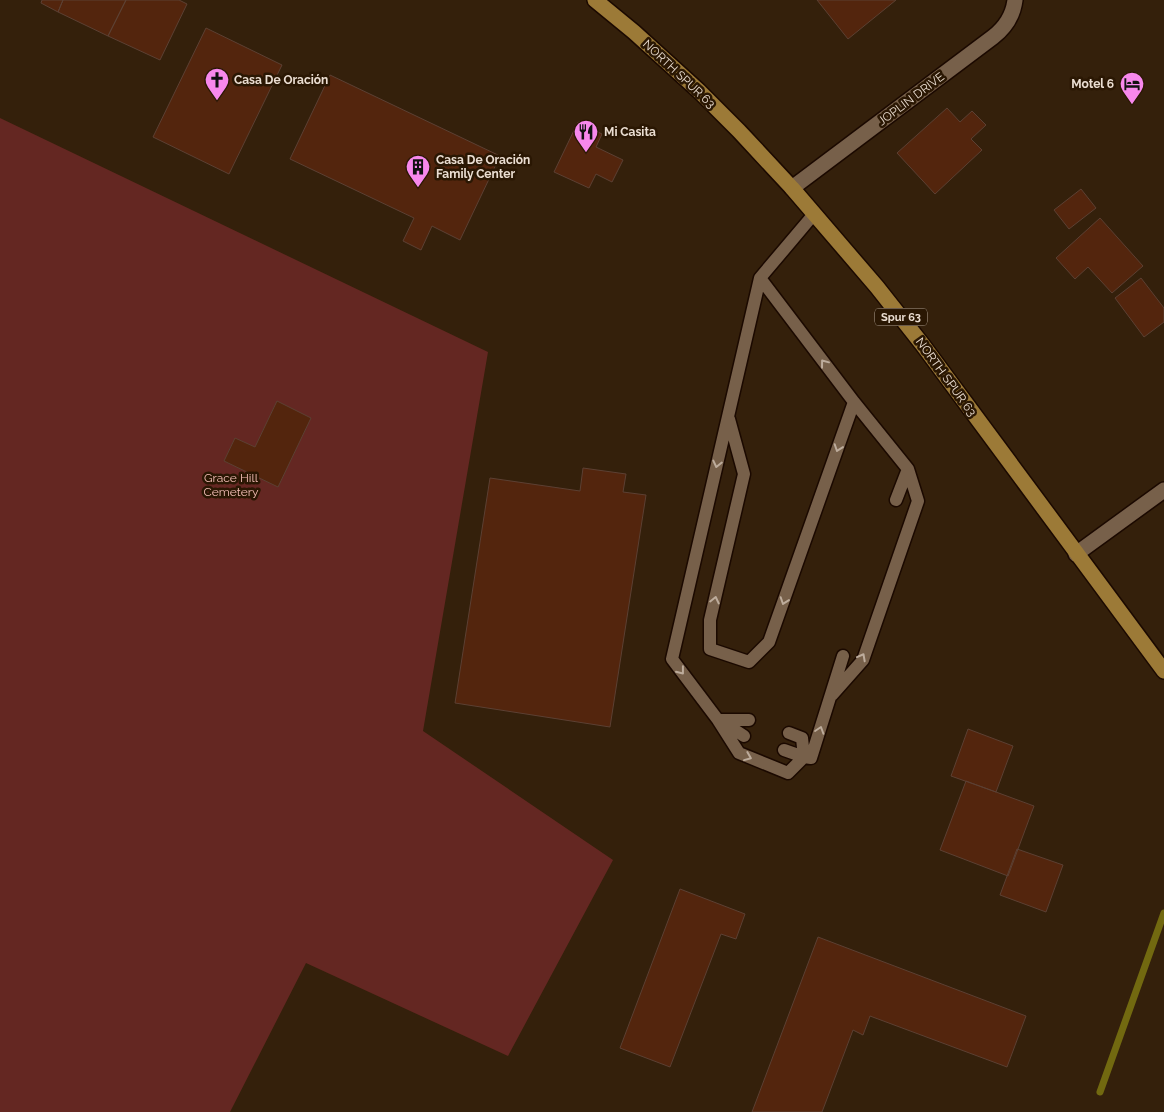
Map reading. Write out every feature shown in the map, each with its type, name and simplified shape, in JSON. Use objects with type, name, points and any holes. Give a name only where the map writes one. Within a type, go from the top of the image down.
[{"type":"main road","name":"NORTH SPUR 63","points":[[596,0],[699,91],[745,137],[792,188],[877,287],[1164,672]]},
{"type":"street","name":"JOPLIN DRIVE","points":[[792,188],[1002,30],[1011,17],[1015,0]]},
{"type":"street","points":[[1076,554],[1164,490]]},
{"type":"lane","points":[[804,757],[788,773],[739,753],[718,720],[672,659],[760,278],[814,214]]},
{"type":"lane","points":[[760,278],[854,402],[908,469],[918,501],[863,660],[832,694]]},
{"type":"lane","points":[[728,416],[744,474],[710,620],[710,649],[749,662],[769,642],[854,402]]},
{"type":"lane","points":[[896,500],[908,469]]},
{"type":"lane","points":[[784,750],[811,758],[843,656]]},
{"type":"lane","points":[[718,720],[749,720]]},
{"type":"lane","points":[[718,720],[744,736]]},
{"type":"lane","points":[[789,733],[802,738],[804,757]]},
{"type":"green space","name":"Grace Hill Cemetery","points":[[0,118],[488,352],[423,731],[613,860],[508,1056],[306,963],[230,1112],[0,1112]]},
{"type":"building","points":[[42,0],[63,0],[58,12],[41,3]]},
{"type":"building","points":[[63,0],[126,0],[108,36],[58,12]]},
{"type":"building","points":[[126,0],[179,0],[187,4],[160,60],[108,36]]},
{"type":"building","points":[[817,0],[896,0],[848,39]]},
{"type":"building","name":"Casa De Oración","points":[[206,28],[282,65],[229,174],[153,137]]},
{"type":"building","name":"Casa De Oración Family Center","points":[[330,75],[500,156],[460,240],[432,226],[421,250],[403,241],[414,218],[290,159]]},
{"type":"building","points":[[947,108],[960,122],[972,111],[986,125],[971,139],[982,150],[935,194],[897,153]]},
{"type":"building","name":"Mi Casita","points":[[578,122],[602,134],[596,147],[623,160],[612,182],[596,174],[589,188],[554,172]]},
{"type":"building","points":[[1081,189],[1096,208],[1069,229],[1054,210]]},
{"type":"building","points":[[1100,218],[1143,266],[1112,293],[1088,267],[1075,279],[1056,258]]},
{"type":"building","points":[[1141,278],[1164,308],[1164,322],[1144,337],[1115,298]]},
{"type":"building","points":[[277,401],[311,418],[278,487],[224,461],[235,438],[255,447]]},
{"type":"building","points":[[583,468],[626,474],[623,492],[646,495],[610,727],[455,703],[490,478],[580,491]]},
{"type":"building","points":[[968,729],[1013,746],[996,792],[951,776]]},
{"type":"building","points":[[966,781],[1034,806],[1008,876],[940,850]]},
{"type":"building","points":[[1017,849],[1063,865],[1046,912],[1000,895]]},
{"type":"building","points":[[680,889],[745,914],[736,939],[721,934],[670,1067],[620,1048]]},
{"type":"building","points":[[818,937],[1026,1016],[1007,1067],[870,1016],[863,1035],[853,1030],[822,1112],[752,1112]]},
{"type":"waterway","points":[[1100,1092],[1164,913]]},
{"type":"place","name":"Casa De Oración","points":[[217,101]]},
{"type":"place","name":"Motel 6","points":[[1132,105]]},
{"type":"place","name":"Mi Casita","points":[[586,153]]},
{"type":"place","name":"Casa De Oración Family Center","points":[[418,188]]}]
